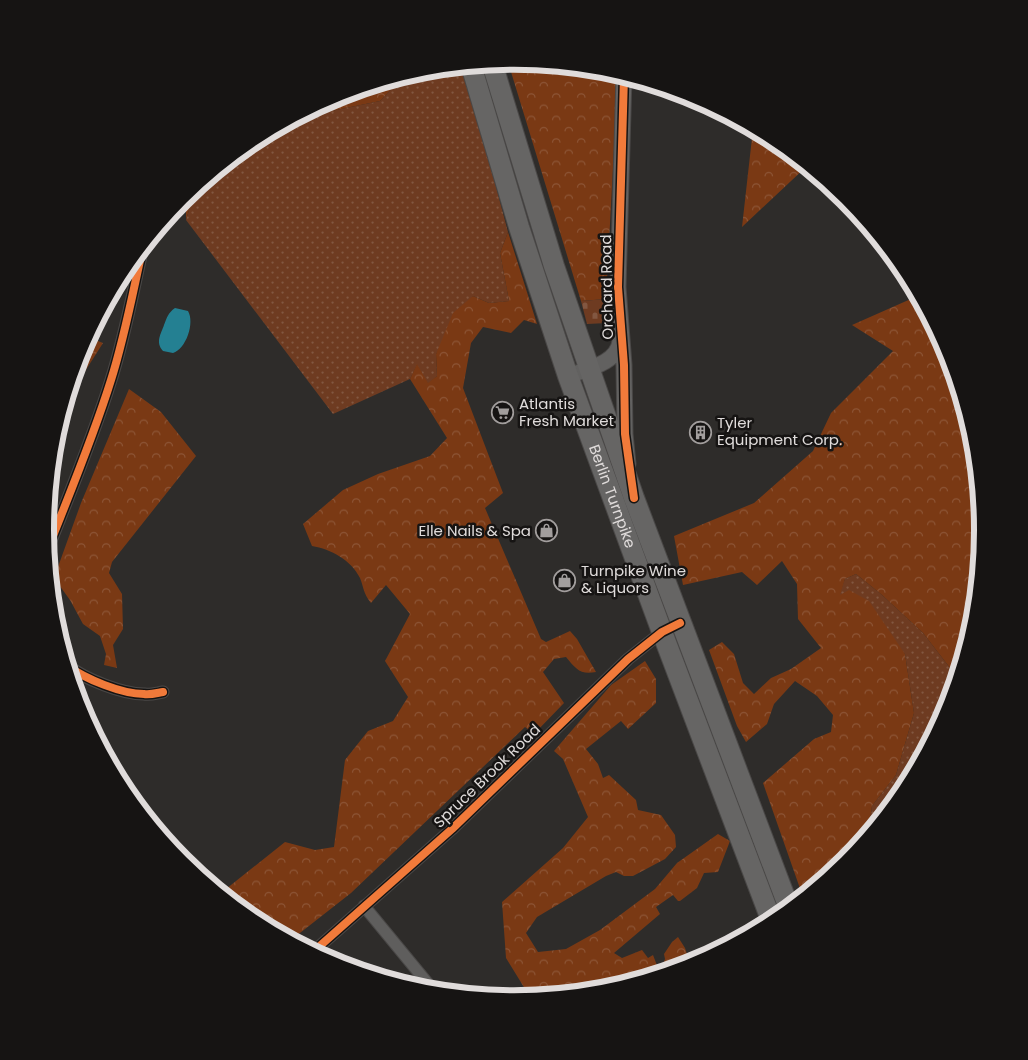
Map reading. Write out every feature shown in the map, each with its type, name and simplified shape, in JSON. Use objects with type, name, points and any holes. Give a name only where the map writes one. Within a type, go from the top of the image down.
[{"type":"highway","name":"Berlin Turnpike","points":[[494,71],[539,221],[588,368],[680,623],[786,901]]},
{"type":"highway","name":"Berlin Turnpike","points":[[473,72],[519,227],[568,376],[662,632],[769,914]]},
{"type":"street","name":"Orchard Road","points":[[624,83],[618,287],[624,366],[625,434],[634,498]]},
{"type":"street","points":[[54,533],[86,454],[112,378],[140,263]]},
{"type":"street","name":"Orchard Road","points":[[568,376],[612,358],[618,351],[620,332]]},
{"type":"street","name":"Spruce Brook Road","points":[[319,947],[452,829],[613,673],[662,632],[680,623]]},
{"type":"street","points":[[76,670],[122,691],[143,694],[163,692]]},
{"type":"street","points":[[364,906],[426,981]]},
{"type":"green space","points":[[510,70],[574,74],[618,82],[606,299],[581,301]]},
{"type":"green space","points":[[466,73],[508,232],[500,253],[509,301],[489,303],[473,296],[436,354],[437,376],[428,384],[417,365],[410,379],[333,414],[186,220],[191,203],[211,184],[258,147],[284,131],[317,114],[380,101],[395,85]]},
{"type":"green space","points":[[395,85],[380,101],[317,114],[366,94]]},
{"type":"green space","points":[[752,136],[801,171],[742,227]]},
{"type":"green space","points":[[191,203],[186,220],[186,208]]},
{"type":"green space","points":[[508,232],[537,324],[524,320],[511,333],[483,327],[471,343],[463,388],[503,493],[485,508],[541,639],[546,642],[570,631],[577,639],[596,672],[582,672],[566,657],[554,659],[543,672],[564,703],[534,734],[525,727],[351,893],[296,936],[258,913],[226,889],[285,842],[315,850],[334,847],[345,760],[368,731],[393,721],[408,697],[385,661],[410,614],[386,585],[371,603],[360,578],[351,566],[340,556],[312,546],[303,524],[343,490],[378,474],[430,456],[447,438],[410,379],[417,364],[428,383],[437,376],[436,354],[453,313],[473,296],[489,303],[509,301],[500,253]]},
{"type":"green space","points":[[912,298],[927,326],[950,382],[965,440],[973,500],[973,560],[965,620],[952,671],[923,633],[882,595],[856,574],[845,579],[840,595],[849,590],[869,601],[905,654],[914,713],[896,775],[872,806],[870,821],[839,855],[800,890],[763,783],[814,739],[831,732],[833,715],[817,696],[795,681],[774,704],[767,724],[746,742],[737,726],[709,650],[722,642],[734,654],[743,683],[754,694],[771,678],[791,669],[821,648],[798,619],[797,584],[782,561],[757,585],[742,572],[683,585],[674,536],[754,503],[813,451],[831,413],[893,351],[852,325]]},
{"type":"green space","points":[[606,299],[607,323],[587,324],[581,301]]},
{"type":"green space","points":[[95,340],[103,343],[78,383]]},
{"type":"green space","points":[[129,389],[161,412],[196,456],[112,562],[109,573],[122,594],[123,629],[113,645],[117,668],[104,665],[106,654],[100,636],[83,624],[70,600],[57,582],[56,572],[81,503]]},
{"type":"green space","points":[[856,574],[882,595],[923,633],[952,671],[927,734],[913,760],[897,786],[870,821],[872,806],[896,775],[914,713],[905,654],[839,595],[845,579]]},
{"type":"green space","points":[[645,661],[656,679],[656,703],[628,729],[621,721],[586,749],[598,764],[603,778],[609,775],[636,800],[638,810],[661,815],[675,835],[676,847],[665,859],[633,876],[624,876],[616,872],[606,876],[537,917],[526,933],[538,952],[566,949],[600,930],[655,889],[677,863],[718,834],[730,841],[718,872],[704,873],[697,888],[680,901],[673,895],[656,907],[660,914],[614,953],[622,958],[642,950],[648,958],[653,955],[658,967],[604,981],[574,986],[525,990],[506,958],[502,902],[563,848],[588,817],[563,759],[554,751],[611,685]]},
{"type":"green space","points":[[678,937],[687,954],[682,958],[663,966],[665,959],[664,954]]},
{"type":"water","points":[[175,308],[188,311],[190,329],[182,346],[173,353],[163,351],[159,341],[167,317]]},
{"type":"cycle path","points":[[624,83],[618,287],[624,365],[625,434],[634,498]]},
{"type":"cycle path","points":[[54,533],[89,445],[111,380],[125,330],[140,262]]},
{"type":"cycle path","points":[[319,947],[452,829],[628,659],[662,632],[680,623]]},
{"type":"cycle path","points":[[76,672],[115,689],[146,694],[163,692]]},
{"type":"place","name":"Atlantis Fresh Market","points":[[503,413]]},
{"type":"place","name":"Tyler Equipment Corp.","points":[[701,432]]},
{"type":"place","name":"Elle Nails & Spa","points":[[547,531]]},
{"type":"place","name":"Turnpike Wine & Liquors","points":[[565,580]]}]
